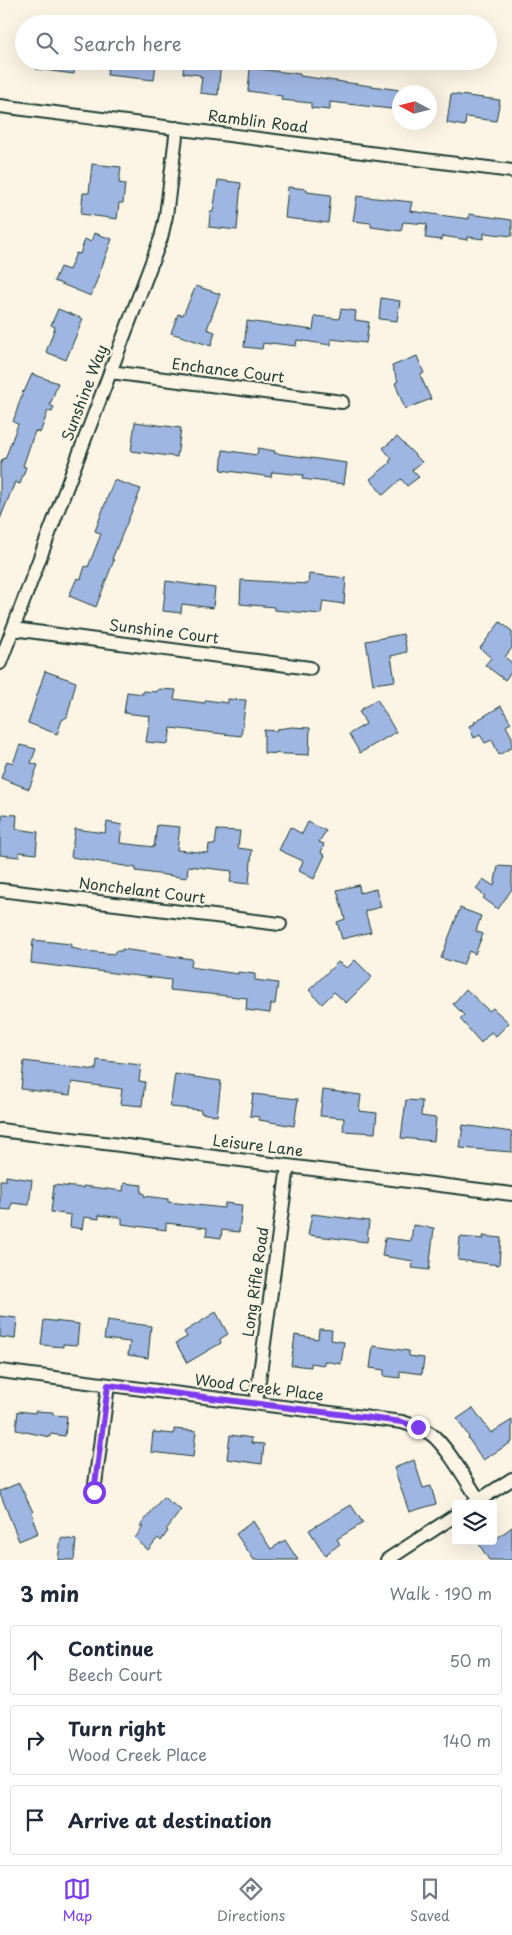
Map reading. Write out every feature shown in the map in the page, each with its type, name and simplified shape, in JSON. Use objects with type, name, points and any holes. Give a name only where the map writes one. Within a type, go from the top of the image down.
[{"type":"street","name":"Ramblin Road","points":[[0,106],[512,170]]},
{"type":"street","name":"Sunshine Way","points":[[0,663],[161,238],[166,216],[177,128]]},
{"type":"street","name":"Enchance Court","points":[[110,372],[342,402]]},
{"type":"street","name":"Sunshine Court","points":[[13,629],[310,668]]},
{"type":"street","name":"Nonchelant Court","points":[[0,890],[280,924]]},
{"type":"street","name":"Leisure Lane","points":[[0,1130],[512,1194]]},
{"type":"street","name":"Long Rifle Road","points":[[256,1403],[288,1166]]},
{"type":"street","name":"Wood Creek Place","points":[[0,1371],[402,1422],[431,1434],[441,1445],[475,1500]]},
{"type":"street","points":[[94,1492],[108,1385]]},
{"type":"street","points":[[479,1500],[512,1479]]},
{"type":"street","points":[[387,1560],[452,1518]]},
{"type":"building","points":[[44,70],[74,70],[74,74]]},
{"type":"building","points":[[108,70],[155,70],[154,80],[107,75]]},
{"type":"building","points":[[183,70],[220,70],[218,95],[200,93],[202,77],[200,75],[183,73]]},
{"type":"building","points":[[250,70],[300,74],[300,76],[392,89],[392,109],[330,102],[330,110],[311,108],[311,103],[281,100],[282,96],[248,91]]},
{"type":"building","points":[[451,94],[500,100],[496,121],[466,117],[465,126],[447,123]]},
{"type":"building","points":[[92,164],[121,167],[119,183],[125,184],[123,203],[119,203],[117,219],[81,214],[83,193],[89,193]]},
{"type":"building","points":[[218,180],[241,183],[237,230],[209,227],[210,212],[213,212]]},
{"type":"building","points":[[288,187],[307,189],[307,192],[331,195],[328,223],[285,218]]},
{"type":"building","points":[[357,196],[412,202],[410,211],[469,219],[469,214],[512,220],[512,236],[484,233],[484,239],[468,237],[468,240],[442,236],[442,240],[425,238],[427,224],[403,222],[401,231],[371,227],[371,223],[353,221]]},
{"type":"building","points":[[94,233],[112,239],[91,296],[54,281],[60,267],[69,270],[76,253],[80,254],[85,239],[91,242]]},
{"type":"building","points":[[196,286],[220,294],[207,329],[215,332],[211,346],[171,333],[178,314],[183,315]]},
{"type":"building","points":[[381,298],[400,301],[397,321],[379,319]]},
{"type":"building","points":[[58,309],[83,319],[66,360],[46,352],[55,327],[51,325]]},
{"type":"building","points":[[341,309],[356,311],[355,320],[369,322],[366,343],[331,339],[331,345],[297,340],[296,346],[263,343],[262,349],[244,347],[247,321],[313,330],[315,316],[339,319]]},
{"type":"building","points":[[417,356],[424,373],[420,375],[431,399],[405,409],[395,383],[398,381],[392,366]]},
{"type":"building","points":[[32,374],[58,383],[50,405],[54,407],[52,412],[48,411],[40,433],[35,431],[23,466],[26,467],[20,484],[15,482],[0,519],[0,465],[3,458],[5,459],[18,424],[13,422],[23,391]]},
{"type":"building","points":[[135,422],[181,428],[177,457],[131,451]]},
{"type":"building","points":[[397,437],[422,462],[412,470],[419,477],[407,486],[401,479],[383,495],[370,479],[390,463],[389,461],[392,459],[383,448]]},
{"type":"building","points":[[258,448],[275,451],[274,453],[347,463],[344,484],[302,479],[303,475],[272,472],[271,477],[221,470],[223,450],[257,455]]},
{"type":"building","points":[[114,480],[141,489],[112,559],[114,560],[96,607],[69,596],[77,578],[81,579],[85,566],[88,567],[101,534],[95,531]]},
{"type":"building","points":[[309,574],[346,578],[344,604],[323,601],[321,614],[274,610],[274,607],[240,604],[241,580],[308,584]]},
{"type":"building","points":[[166,581],[215,588],[213,608],[182,604],[181,613],[163,611]]},
{"type":"building","points":[[500,622],[512,631],[512,648],[505,657],[512,663],[512,671],[505,680],[485,665],[491,658],[480,648]]},
{"type":"building","points":[[403,634],[407,652],[391,656],[395,681],[373,684],[366,641]]},
{"type":"building","points":[[45,671],[76,682],[67,717],[62,720],[57,734],[28,723]]},
{"type":"building","points":[[158,689],[176,690],[174,699],[205,703],[206,700],[228,703],[228,699],[246,700],[241,736],[171,728],[168,744],[146,742],[150,716],[124,713],[127,692],[143,694],[143,691],[157,692]]},
{"type":"building","points":[[377,699],[396,732],[360,753],[349,734],[366,724],[359,711]]},
{"type":"building","points":[[501,706],[511,723],[506,726],[512,737],[512,747],[499,755],[492,740],[485,743],[480,735],[474,738],[469,726]]},
{"type":"building","points":[[292,727],[310,728],[309,755],[264,753],[264,730],[276,731],[277,729]]},
{"type":"building","points":[[20,745],[36,749],[31,763],[38,765],[29,789],[1,778],[7,761],[13,763]]},
{"type":"building","points":[[3,814],[17,815],[16,829],[38,832],[36,854],[19,852],[19,857],[0,855],[0,828]]},
{"type":"building","points":[[107,822],[122,825],[120,843],[154,847],[157,825],[180,827],[177,850],[208,853],[209,844],[215,845],[217,830],[240,831],[238,848],[252,850],[249,884],[230,882],[232,871],[188,866],[187,878],[136,871],[136,868],[71,857],[75,829],[105,833]]},
{"type":"building","points":[[308,822],[326,831],[319,842],[324,844],[321,853],[325,855],[314,879],[299,871],[303,861],[279,850],[290,827],[302,834]]},
{"type":"building","points":[[498,866],[512,867],[512,889],[498,909],[483,898],[485,896],[476,889],[483,879],[494,886]]},
{"type":"building","points":[[359,885],[360,893],[376,889],[381,907],[365,911],[371,932],[342,939],[337,922],[345,919],[337,890]]},
{"type":"building","points":[[460,908],[481,916],[476,931],[483,934],[475,954],[469,951],[463,965],[441,958]]},
{"type":"building","points":[[33,940],[71,944],[71,948],[86,951],[115,954],[115,951],[122,951],[122,949],[192,959],[191,967],[238,974],[238,972],[255,974],[255,980],[278,983],[275,1004],[271,1004],[270,1013],[246,1010],[247,998],[170,990],[171,980],[31,963]]},
{"type":"building","points":[[355,960],[372,977],[346,1003],[334,992],[322,1004],[309,990],[338,962],[347,968]]},
{"type":"building","points":[[466,989],[489,1011],[493,1008],[509,1023],[496,1036],[491,1032],[481,1043],[460,1019],[464,1015],[453,1004]]},
{"type":"building","points":[[97,1060],[141,1065],[139,1081],[145,1082],[142,1106],[120,1104],[122,1089],[72,1082],[70,1095],[21,1089],[24,1061],[96,1070]]},
{"type":"building","points":[[175,1074],[221,1081],[217,1116],[201,1113],[201,1110],[170,1107]]},
{"type":"building","points":[[323,1090],[361,1095],[359,1111],[377,1113],[375,1133],[343,1131],[344,1118],[320,1116]]},
{"type":"building","points":[[253,1094],[298,1099],[294,1126],[259,1120],[259,1117],[250,1116]]},
{"type":"building","points":[[406,1100],[422,1101],[421,1116],[436,1118],[434,1141],[401,1138]]},
{"type":"building","points":[[463,1125],[512,1132],[512,1152],[460,1148]]},
{"type":"building","points":[[6,1176],[32,1180],[29,1205],[12,1203],[11,1210],[0,1209],[0,1180],[6,1180]]},
{"type":"building","points":[[124,1183],[142,1185],[141,1193],[144,1193],[144,1196],[168,1199],[168,1202],[224,1208],[225,1203],[242,1205],[239,1232],[222,1230],[221,1238],[206,1236],[207,1228],[166,1223],[166,1230],[122,1224],[122,1218],[99,1215],[99,1219],[84,1217],[82,1229],[70,1227],[71,1215],[51,1212],[54,1185],[83,1188],[83,1186],[123,1191]]},
{"type":"building","points":[[312,1214],[369,1221],[367,1242],[308,1235]]},
{"type":"building","points":[[413,1225],[434,1228],[429,1270],[412,1268],[413,1261],[382,1256],[385,1238],[411,1241]]},
{"type":"building","points":[[483,1236],[501,1238],[499,1265],[458,1260],[460,1237],[484,1239]]},
{"type":"building","points":[[216,1312],[228,1334],[220,1339],[221,1343],[187,1363],[176,1343],[187,1337],[184,1332]]},
{"type":"building","points":[[0,1316],[17,1318],[15,1339],[0,1337]]},
{"type":"building","points":[[44,1320],[79,1324],[77,1345],[63,1344],[63,1347],[41,1345]]},
{"type":"building","points":[[107,1320],[151,1326],[148,1358],[128,1355],[130,1342],[104,1339]]},
{"type":"building","points":[[319,1329],[332,1330],[331,1340],[344,1342],[341,1364],[324,1361],[324,1365],[311,1363],[311,1367],[291,1365],[295,1335],[318,1339]]},
{"type":"building","points":[[373,1346],[409,1351],[409,1356],[424,1358],[422,1374],[400,1371],[400,1378],[384,1376],[384,1370],[370,1368]]},
{"type":"building","points":[[473,1408],[491,1433],[512,1420],[512,1442],[483,1460],[457,1419]]},
{"type":"building","points":[[18,1411],[35,1413],[35,1411],[53,1412],[53,1415],[67,1416],[65,1436],[50,1434],[50,1437],[16,1430]]},
{"type":"building","points":[[174,1429],[196,1431],[193,1457],[151,1452],[153,1432],[174,1434]]},
{"type":"building","points":[[230,1435],[252,1438],[251,1443],[264,1444],[262,1464],[227,1459]]},
{"type":"building","points":[[414,1460],[423,1488],[431,1486],[436,1504],[409,1512],[394,1468]]},
{"type":"building","points":[[19,1483],[33,1512],[33,1520],[38,1533],[19,1541],[0,1491]]},
{"type":"building","points":[[163,1497],[181,1510],[166,1530],[168,1531],[161,1541],[158,1538],[148,1550],[135,1538],[143,1527],[140,1526]]},
{"type":"building","points":[[351,1505],[363,1523],[337,1539],[340,1544],[325,1555],[309,1530]]},
{"type":"building","points":[[253,1521],[271,1549],[285,1540],[298,1560],[254,1560],[236,1534]]},
{"type":"building","points":[[512,1527],[512,1560],[489,1560],[480,1545],[497,1545],[497,1538]]},
{"type":"building","points":[[61,1538],[76,1540],[74,1560],[58,1560]]},
{"type":"route","points":[[94,1492],[108,1385],[402,1422],[418,1427]]}]
